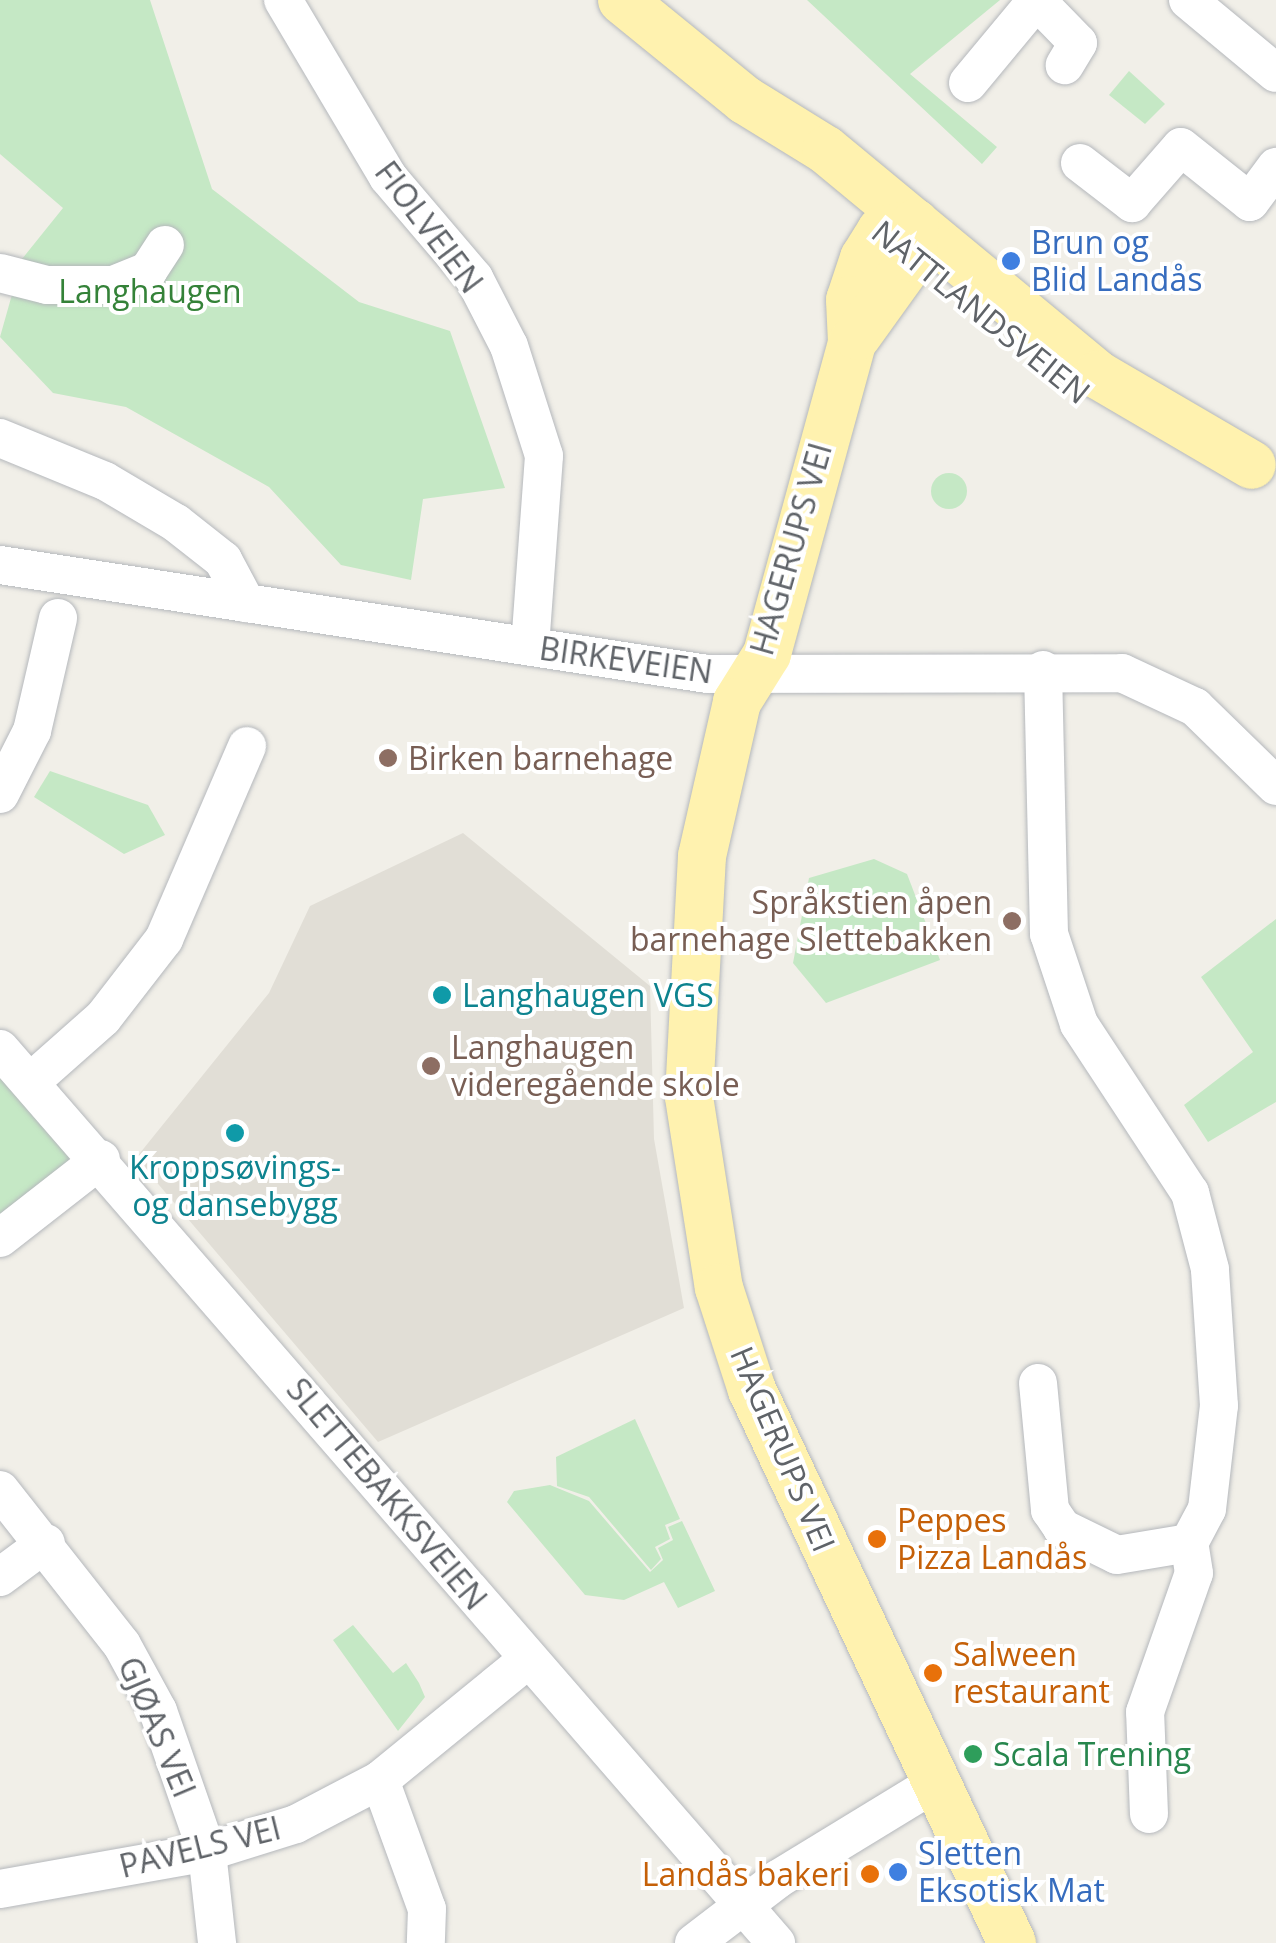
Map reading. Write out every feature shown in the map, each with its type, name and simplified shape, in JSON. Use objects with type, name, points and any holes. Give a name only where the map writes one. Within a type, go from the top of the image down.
[{"type":"main road","name":"NATTLANDSVEIEN","points":[[622,0],[745,100],[776,142],[903,237],[1116,418],[1205,460],[1264,468]]},
{"type":"main road","name":"HAGERUPS VEI","points":[[903,237],[852,343],[767,654],[751,676],[706,839],[692,944],[689,1097],[699,1181],[752,1390],[940,1780],[1012,1943]]},
{"type":"street","name":"FIOLVEIEN","points":[[283,0],[388,177],[474,278],[515,362],[544,456],[530,646]]},
{"type":"street","points":[[968,83],[1036,0],[1078,43],[1065,65]]},
{"type":"street","points":[[1188,0],[1276,73]]},
{"type":"street","points":[[1080,163],[1132,204],[1182,147],[1250,202],[1276,168]]},
{"type":"street","points":[[0,273],[96,285],[159,270]]},
{"type":"street","points":[[0,438],[105,480],[176,523],[223,560],[246,603]]},
{"type":"street","name":"BIRKEVEIEN","points":[[0,566],[751,676],[1089,668],[1157,682],[1276,786]]},
{"type":"street","points":[[0,794],[32,731],[58,618]]},
{"type":"street","points":[[1043,670],[1049,934],[1079,1024],[1190,1193],[1210,1269],[1219,1406],[1207,1510],[1189,1543],[1194,1573],[1145,1712],[1149,1814]]},
{"type":"street","points":[[34,1080],[103,1018],[164,939],[247,746]]},
{"type":"street","name":"SLETTEBAKKSVEIEN","points":[[0,1049],[34,1080],[527,1660],[776,1943]]},
{"type":"street","points":[[0,1238],[101,1159]]},
{"type":"street","points":[[1038,1382],[1050,1510],[1062,1528],[1116,1555],[1189,1543]]},
{"type":"street","name":"GJØAS VEI","points":[[0,1490],[46,1543],[122,1645],[158,1711],[206,1852],[217,1943]]},
{"type":"street","points":[[0,1578],[46,1543]]},
{"type":"street","name":"PAVELS VEI","points":[[0,1889],[206,1852],[296,1824],[380,1780],[527,1660]]},
{"type":"street","points":[[380,1780],[427,1909],[426,1943]]},
{"type":"street","points":[[694,1943],[743,1904],[940,1780]]},
{"type":"shaded area","name":"Langhaugen videregående skole","points":[[463,833],[650,986],[654,1139],[684,1308],[378,1442],[136,1158],[269,993],[310,906]]},
{"type":"green space","name":"Langhaugen","points":[[0,0],[150,0],[212,189],[359,302],[450,331],[505,488],[423,499],[411,580],[341,565],[269,487],[126,407],[53,393],[0,337],[22,259],[63,208],[0,154]]},
{"type":"green space","points":[[807,0],[1000,0],[910,74],[997,147],[982,164]]},
{"type":"green space","points":[[1129,71],[1165,104],[1145,124],[1109,95]]},
{"type":"green space","points":[[949,473],[962,478],[967,491],[962,504],[949,509],[936,504],[931,491],[936,478]]},
{"type":"green space","points":[[50,771],[148,805],[165,835],[124,854],[34,797]]},
{"type":"green space","points":[[874,859],[907,874],[940,960],[826,1003],[793,963],[809,878]]},
{"type":"green space","points":[[1276,919],[1276,1102],[1208,1142],[1184,1105],[1253,1052],[1201,977]]},
{"type":"green space","points":[[0,1078],[71,1160],[0,1217]]},
{"type":"green space","points":[[635,1419],[680,1519],[665,1525],[670,1539],[655,1547],[661,1559],[651,1570],[589,1497],[557,1486],[556,1457]]},
{"type":"green space","points":[[550,1485],[589,1501],[650,1572],[663,1560],[658,1548],[673,1540],[668,1527],[682,1521],[715,1591],[678,1608],[664,1582],[624,1600],[585,1595],[507,1502],[514,1491]]},
{"type":"green space","points":[[353,1625],[393,1673],[406,1663],[425,1697],[398,1731],[333,1640]]},
{"type":"place","name":"Brun og Blid Landås","points":[[1011,261]]},
{"type":"place","name":"Birken barnehage","points":[[388,758]]},
{"type":"place","name":"Språkstien åpen barnehage Slettebakken","points":[[1012,921]]},
{"type":"place","name":"Langhaugen VGS","points":[[442,995]]},
{"type":"place","name":"Langhaugen videregående skole","points":[[431,1066]]},
{"type":"place","name":"Kroppsøvings- og dansebygg","points":[[235,1133]]},
{"type":"place","name":"Peppes Pizza Landås","points":[[877,1539]]},
{"type":"place","name":"Salween restaurant","points":[[933,1673]]},
{"type":"place","name":"Scala Trening","points":[[973,1754]]},
{"type":"place","name":"Sletten Eksotisk Mat","points":[[898,1872]]},
{"type":"place","name":"Landås bakeri","points":[[870,1874]]}]
